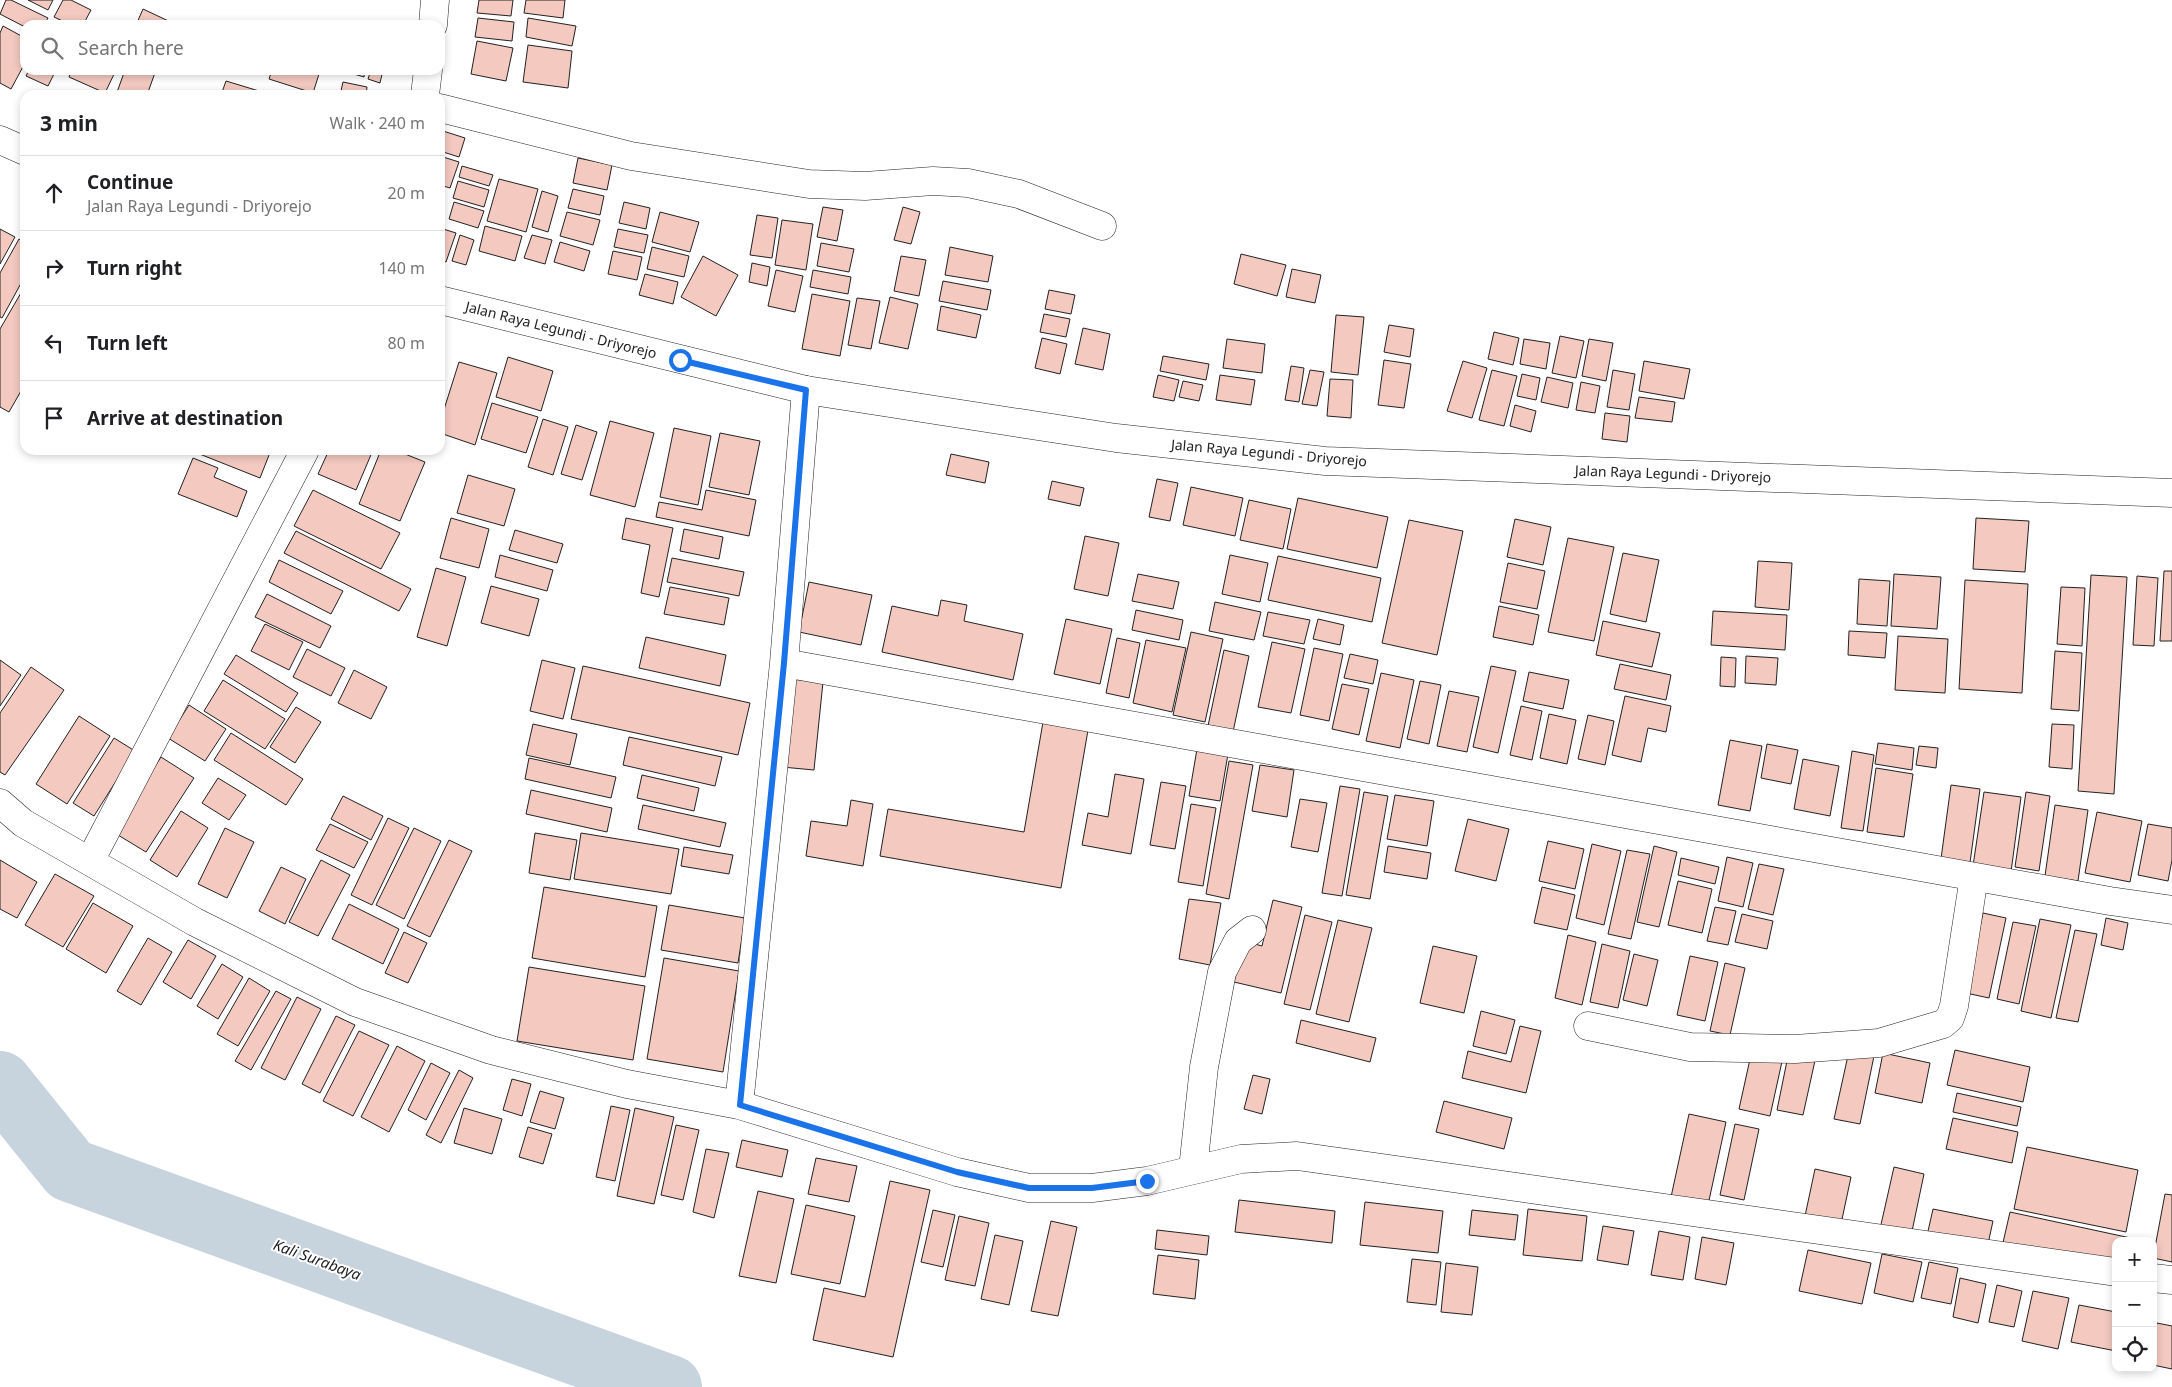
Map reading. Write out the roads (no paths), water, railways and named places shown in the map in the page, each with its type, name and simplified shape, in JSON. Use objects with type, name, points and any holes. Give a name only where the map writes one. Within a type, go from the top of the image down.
[{"type":"street","points":[[433,20],[435,0]]},
{"type":"street","points":[[426,90],[427,75]]},
{"type":"street","points":[[445,109],[631,156],[809,184],[865,186],[933,181],[968,183],[1019,194],[1102,226]]},
{"type":"street","points":[[0,140],[20,148]]},
{"type":"street","name":"Jalan Raya Legundi - Driyorejo","points":[[445,301],[806,390],[1116,438],[1326,461],[2172,493]]},
{"type":"street","points":[[740,1105],[784,663],[806,390]]},
{"type":"street","points":[[90,861],[302,455]]},
{"type":"street","points":[[784,663],[1974,877],[2172,910]]},
{"type":"street","points":[[0,803],[23,823],[195,922],[355,1002],[491,1050],[627,1084],[740,1105],[957,1172],[1029,1188],[1092,1188],[1147,1181],[1240,1159],[1297,1156],[2112,1271]]},
{"type":"street","points":[[1588,1026],[1690,1047],[1795,1049],[1879,1043],[1939,1026],[1950,1018],[1954,1006],[1974,877]]},
{"type":"street","points":[[1193,1170],[1204,1067],[1222,972],[1238,941],[1252,930]]},
{"type":"street","points":[[2157,1278],[2172,1280]]},
{"type":"waterway","name":"Kali Surabaya","points":[[0,1083],[70,1170],[670,1387]]}]
